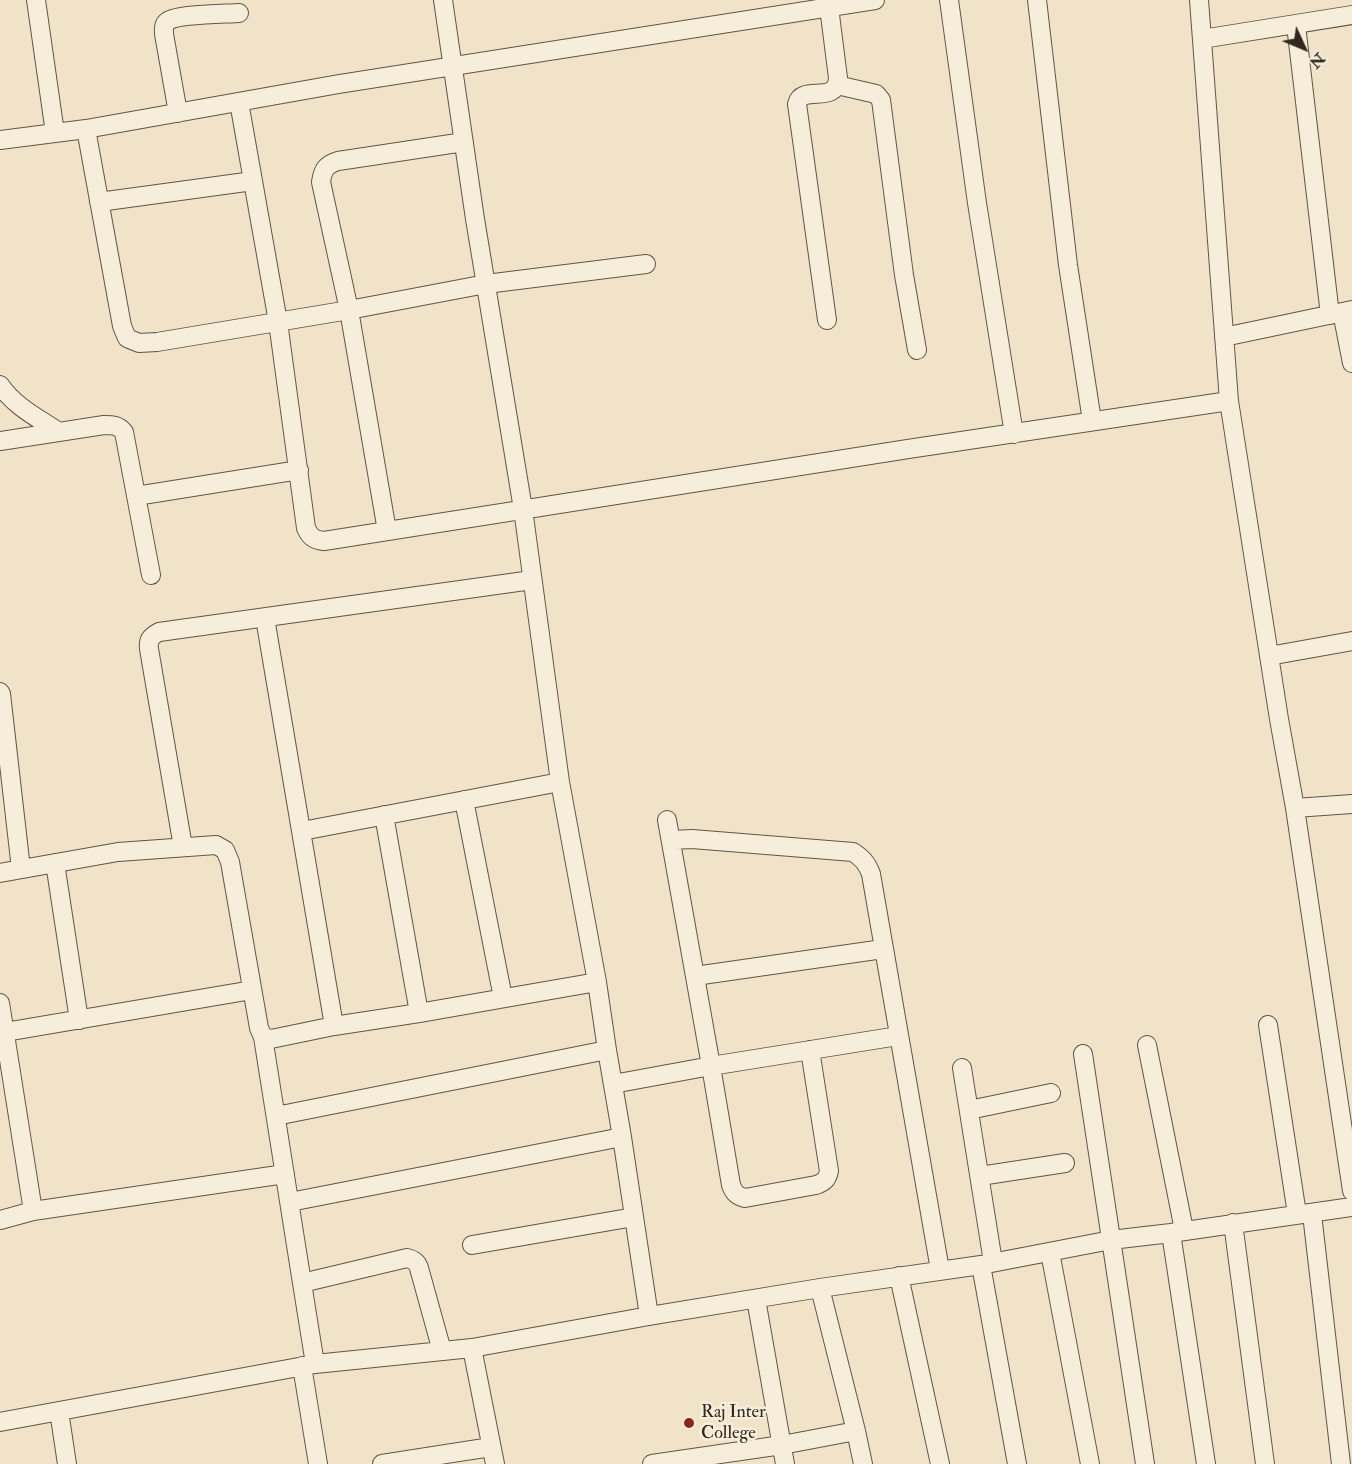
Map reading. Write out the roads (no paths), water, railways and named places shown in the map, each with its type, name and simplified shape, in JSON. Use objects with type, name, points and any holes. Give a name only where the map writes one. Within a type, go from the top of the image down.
[{"type":"street","points":[[36,0],[55,133]]},
{"type":"street","points":[[443,0],[523,509],[560,783],[597,982],[649,1316]]},
{"type":"street","points":[[0,140],[86,129],[339,84],[875,0]]},
{"type":"street","points":[[949,0],[977,203],[1014,434]]},
{"type":"street","points":[[1037,0],[1068,265],[1092,421]]},
{"type":"street","points":[[1199,0],[1229,401],[1295,808],[1352,1191]]},
{"type":"street","points":[[827,320],[797,104],[802,95],[833,91],[837,85],[829,7]]},
{"type":"street","points":[[178,113],[164,26],[168,21],[178,17],[239,13]]},
{"type":"street","points":[[1202,39],[1352,15]]},
{"type":"street","points":[[1296,25],[1341,312],[1352,363]]},
{"type":"street","points":[[837,85],[876,94],[881,100],[904,275],[917,351]]},
{"type":"street","points":[[240,102],[278,322],[306,528],[315,540],[324,541],[1229,401]]},
{"type":"street","points":[[86,129],[122,326],[127,338],[139,343],[157,342],[349,310],[486,284],[646,264]]},
{"type":"street","points":[[387,531],[349,310],[321,182],[323,172],[329,164],[338,160],[464,142]]},
{"type":"street","points":[[99,202],[253,181]]},
{"type":"street","points":[[1224,337],[1341,312]]},
{"type":"street","points":[[0,385],[6,394],[59,432]]},
{"type":"street","points":[[0,441],[104,425],[119,427],[124,432],[151,575]]},
{"type":"street","points":[[136,496],[299,470]]},
{"type":"street","points":[[183,847],[148,642],[151,637],[159,632],[532,580]]},
{"type":"street","points":[[265,618],[334,1026]]},
{"type":"street","points":[[1269,656],[1352,641]]},
{"type":"street","points":[[0,692],[21,869]]},
{"type":"street","points":[[302,831],[560,783]]},
{"type":"street","points":[[464,800],[503,998]]},
{"type":"street","points":[[1295,808],[1352,804]]},
{"type":"street","points":[[384,815],[419,1013]]},
{"type":"street","points":[[667,820],[730,1185],[738,1197],[746,1198],[816,1185],[828,1178],[829,1171],[810,1050]]},
{"type":"street","points":[[671,840],[703,840],[853,852],[868,865],[940,1270]]},
{"type":"street","points":[[0,873],[118,852],[216,845],[225,850],[230,862],[258,1028],[263,1037],[290,1202],[302,1283],[318,1464]]},
{"type":"street","points":[[55,863],[79,1020]]},
{"type":"street","points":[[695,976],[883,949]]},
{"type":"street","points":[[263,1037],[271,1039],[334,1026],[597,982]]},
{"type":"street","points":[[2,1033],[252,990]]},
{"type":"street","points":[[0,1003],[2,1033],[33,1211]]},
{"type":"street","points":[[1268,1025],[1305,1214],[1341,1464]]},
{"type":"street","points":[[613,1084],[898,1036]]},
{"type":"street","points":[[1147,1045],[1177,1232],[1206,1464]]},
{"type":"street","points":[[276,1116],[607,1050]]},
{"type":"street","points":[[1083,1054],[1145,1464]]},
{"type":"street","points":[[962,1068],[980,1176],[987,1263],[1017,1464]]},
{"type":"street","points":[[969,1110],[1051,1093]]},
{"type":"street","points":[[290,1202],[622,1137]]},
{"type":"street","points":[[980,1176],[1065,1162]]},
{"type":"street","points":[[0,1220],[33,1211],[285,1174]]},
{"type":"street","points":[[0,1422],[308,1365],[472,1348],[649,1316],[987,1263],[1110,1240],[1352,1207]]},
{"type":"street","points":[[472,1245],[634,1216]]},
{"type":"street","points":[[1233,1223],[1265,1464]]},
{"type":"street","points":[[1050,1252],[1090,1464]]},
{"type":"street","points":[[302,1283],[407,1258],[412,1259],[419,1268],[442,1351]]},
{"type":"street","points":[[899,1276],[940,1464]]},
{"type":"street","points":[[820,1288],[863,1464]]},
{"type":"street","points":[[756,1299],[785,1464]]},
{"type":"street","points":[[382,1464],[493,1456],[472,1348]]},
{"type":"street","points":[[59,1411],[67,1464]]},
{"type":"street","points":[[652,1464],[782,1445],[856,1431]]},
{"type":"place","name":"Raj Inter College","points":[[689,1423]]}]
